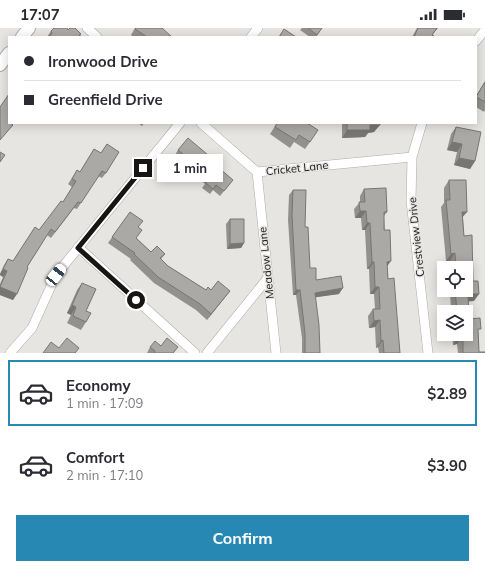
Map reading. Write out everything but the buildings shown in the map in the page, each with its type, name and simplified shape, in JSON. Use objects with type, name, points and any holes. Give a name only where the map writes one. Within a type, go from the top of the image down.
[{"type":"street","points":[[23,36],[29,28]]},
{"type":"street","points":[[87,28],[97,36]]},
{"type":"street","points":[[251,36],[258,28]]},
{"type":"street","points":[[477,40],[485,30]]},
{"type":"street","points":[[10,353],[32,328],[56,275],[179,124]]},
{"type":"street","name":"Cricket Lane","points":[[201,124],[257,172],[412,157]]},
{"type":"street","name":"Crestview Drive","points":[[422,124],[412,157],[411,201],[428,353]]},
{"type":"street","name":"Meadow Lane","points":[[257,172],[267,279],[276,353]]},
{"type":"street","points":[[78,248],[195,353]]},
{"type":"street","points":[[208,353],[267,279]]},
{"type":"route","points":[[136,300],[78,248],[143,168]]}]
